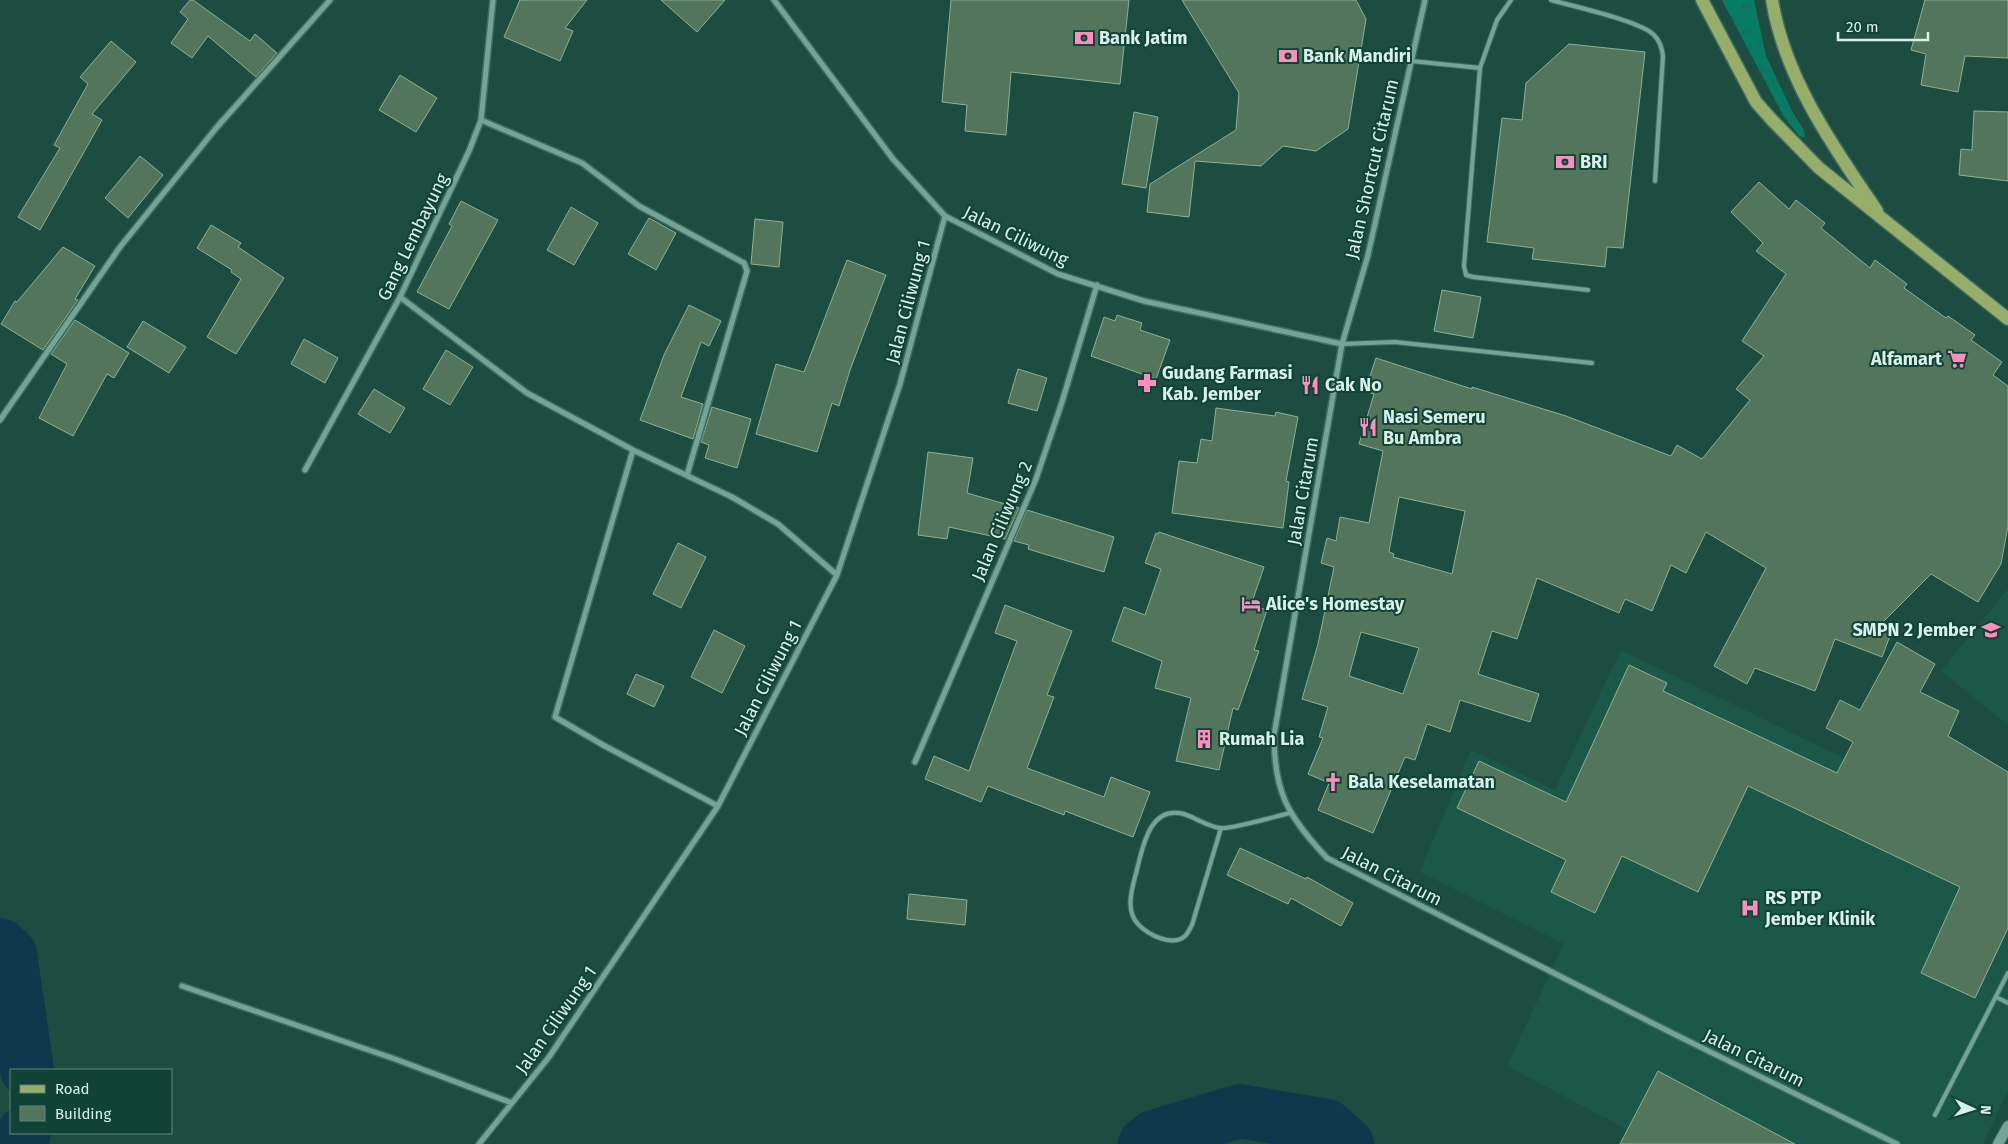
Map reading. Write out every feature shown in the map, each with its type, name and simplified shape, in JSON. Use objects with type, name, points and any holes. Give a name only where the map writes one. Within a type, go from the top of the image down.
[{"type":"main road","points":[[1702,0],[1756,102],[1819,168],[1884,222],[2008,319]]},
{"type":"main road","points":[[1772,0],[1785,51],[1812,111],[1884,222]]},
{"type":"main road","points":[[1998,1144],[2008,1126]]},
{"type":"street","points":[[0,420],[120,247],[217,127],[330,0]]},
{"type":"street","name":"Gang Lembayung","points":[[305,470],[400,297],[470,152],[481,120],[493,0]]},
{"type":"street","name":"Jalan Ciliwung","points":[[774,0],[893,159],[945,216],[1058,274],[1144,301],[1342,344]]},
{"type":"street","name":"Jalan Shortcut Citarum","points":[[1342,344],[1368,255],[1425,0]]},
{"type":"street","points":[[481,120],[582,163],[639,206],[744,262],[747,271],[687,475]]},
{"type":"street","name":"Jalan Ciliwung 1","points":[[479,1144],[550,1057],[718,806],[837,575],[900,384],[945,216]]},
{"type":"street","name":"Jalan Ciliwung 2","points":[[915,762],[1036,479],[1062,402],[1097,285]]},
{"type":"street","points":[[400,297],[526,392],[632,450],[732,497],[778,524],[837,575]]},
{"type":"street","name":"Jalan Citarum","points":[[1342,344],[1274,735],[1274,765],[1281,791],[1290,813],[1306,835],[1327,858],[1672,1033],[1897,1144]]},
{"type":"street","points":[[632,450],[555,717],[602,745],[718,806]]},
{"type":"street","points":[[182,986],[395,1059],[512,1103]]},
{"type":"lane","points":[[1511,0],[1498,20],[1480,68],[1464,266],[1466,274],[1472,277],[1588,290]]},
{"type":"lane","points":[[1551,0],[1640,25],[1654,34],[1661,45],[1655,181]]},
{"type":"lane","points":[[1411,61],[1480,68]]},
{"type":"lane","points":[[1342,344],[1395,342],[1592,363]]},
{"type":"lane","points":[[1221,828],[1192,925],[1186,936],[1176,940],[1162,939],[1150,934],[1137,923],[1130,898],[1147,831],[1158,818],[1172,813],[1183,814],[1221,828],[1290,813]]},
{"type":"lane","points":[[1935,1115],[2008,973]]},
{"type":"lane","points":[[1996,997],[2008,1003]]},
{"type":"shaded area","name":"SMPN 2 Jember","points":[[2008,589],[2008,725],[1941,671]]},
{"type":"shaded area","name":"RS PTP Jember Klinik","points":[[1621,650],[2008,838],[2008,1090],[1983,1144],[1655,1144],[1507,1066],[1564,944],[1420,872],[1471,750],[1555,790]]},
{"type":"green space","points":[[1722,0],[1754,0],[1766,56],[1793,113],[1804,130],[1805,137],[1799,136],[1783,115]]},
{"type":"building","points":[[190,0],[193,0],[250,41],[255,34],[277,53],[256,77],[208,36],[192,58],[171,43],[188,19],[180,12]]},
{"type":"building","points":[[520,0],[587,0],[565,28],[573,31],[560,61],[504,37]]},
{"type":"building","points":[[661,0],[725,0],[697,32]]},
{"type":"building","points":[[951,0],[1129,0],[1120,84],[1011,72],[1006,135],[965,131],[967,105],[942,102]]},
{"type":"building","name":"Bank Mandiri","points":[[1182,0],[1356,0],[1366,19],[1348,129],[1316,151],[1283,146],[1261,166],[1195,161],[1189,217],[1147,212],[1150,184],[1236,130],[1239,93]]},
{"type":"building","points":[[1925,0],[2008,0],[2008,58],[1965,56],[1958,92],[1921,85],[1926,54],[1911,50]]},
{"type":"building","points":[[111,41],[136,62],[92,114],[102,120],[40,230],[18,217],[60,148],[54,145],[88,84],[80,77]]},
{"type":"building","name":"BRI","points":[[1569,44],[1645,52],[1623,248],[1607,247],[1605,267],[1532,259],[1534,248],[1487,242],[1502,118],[1522,120],[1526,83]]},
{"type":"building","points":[[400,75],[437,98],[416,132],[379,110]]},
{"type":"building","points":[[1974,111],[2008,112],[2008,181],[1959,175],[1961,149],[1972,150]]},
{"type":"building","points":[[1134,112],[1158,117],[1146,188],[1122,184]]},
{"type":"building","points":[[140,156],[163,175],[128,218],[105,198]]},
{"type":"building","points":[[1759,182],[1789,209],[1796,200],[1825,223],[1821,228],[1870,268],[1875,260],[1907,284],[1904,288],[1946,318],[1948,316],[1975,335],[1971,340],[2002,362],[1993,375],[2008,386],[2008,526],[2001,564],[1978,602],[1931,574],[1881,624],[1893,628],[1882,657],[1835,639],[1815,691],[1755,668],[1747,684],[1714,666],[1766,568],[1706,532],[1686,573],[1671,565],[1652,611],[1625,599],[1619,613],[1537,578],[1517,639],[1492,631],[1478,674],[1539,694],[1530,722],[1460,700],[1450,732],[1427,724],[1415,760],[1405,757],[1373,833],[1318,810],[1329,783],[1308,774],[1323,738],[1319,737],[1328,707],[1302,699],[1318,644],[1334,567],[1321,563],[1327,538],[1336,541],[1340,517],[1369,523],[1383,451],[1359,444],[1374,394],[1365,391],[1376,358],[1472,389],[1472,387],[1566,416],[1671,456],[1677,445],[1702,459],[1750,400],[1736,389],[1764,356],[1742,341],[1786,274],[1756,251],[1763,243],[1731,212]],"holes":[[[1399,497],[1465,511],[1452,574],[1393,557],[1394,554],[1389,552]],[[1361,632],[1419,648],[1403,694],[1349,676]]]},
{"type":"building","points":[[461,201],[498,220],[449,309],[417,292],[452,226],[449,224]]},
{"type":"building","points":[[571,207],[598,223],[574,265],[547,250]]},
{"type":"building","points":[[649,218],[676,233],[656,270],[628,254]]},
{"type":"building","points":[[755,219],[783,222],[779,267],[751,264]]},
{"type":"building","points":[[211,225],[241,243],[238,247],[284,278],[236,354],[207,337],[241,279],[231,272],[232,270],[197,248]]},
{"type":"building","points":[[63,247],[95,266],[75,299],[78,300],[43,350],[1,324],[15,301],[17,302]]},
{"type":"building","points":[[847,260],[886,275],[850,370],[839,406],[832,403],[817,452],[756,434],[776,364],[804,372]]},
{"type":"building","points":[[1442,290],[1481,297],[1473,338],[1434,331]]},
{"type":"building","points":[[689,305],[721,321],[709,346],[701,342],[681,397],[703,404],[693,439],[640,420],[664,355]]},
{"type":"building","points":[[1117,315],[1142,323],[1140,330],[1170,340],[1156,379],[1091,356],[1104,317],[1115,321]]},
{"type":"building","points":[[75,320],[129,353],[114,378],[107,374],[73,436],[39,418],[67,364],[51,354]]},
{"type":"building","points":[[143,321],[186,347],[169,373],[127,347]]},
{"type":"building","points":[[304,339],[338,358],[325,383],[291,364]]},
{"type":"building","points":[[446,350],[473,367],[450,405],[423,389]]},
{"type":"building","points":[[1018,369],[1047,378],[1037,411],[1008,403]]},
{"type":"building","points":[[374,389],[405,408],[390,433],[358,414]]},
{"type":"building","points":[[712,407],[751,419],[737,468],[705,458],[709,445],[701,442]]},
{"type":"building","points":[[1216,408],[1275,416],[1276,412],[1298,417],[1286,481],[1289,482],[1283,528],[1172,513],[1179,461],[1197,463],[1201,439],[1212,441]]},
{"type":"building","points":[[928,452],[973,458],[967,493],[1019,508],[1005,539],[949,527],[947,539],[918,535]]},
{"type":"building","points":[[1027,510],[1114,537],[1104,572],[1028,549],[1029,545],[1014,541]]},
{"type":"building","points":[[1159,532],[1264,567],[1251,605],[1267,610],[1254,650],[1259,651],[1238,710],[1233,708],[1219,770],[1176,761],[1191,698],[1155,688],[1162,661],[1112,641],[1124,607],[1145,615],[1161,569],[1145,563],[1156,533],[1158,534]]},
{"type":"building","points":[[678,543],[706,557],[681,608],[653,594]]},
{"type":"building","points":[[1005,605],[1072,631],[1047,695],[1054,697],[1027,768],[1104,797],[1111,777],[1150,792],[1133,837],[1065,811],[1064,815],[988,786],[981,802],[925,779],[934,756],[969,771],[1017,641],[995,633]]},
{"type":"building","points":[[714,630],[745,646],[722,693],[691,677]]},
{"type":"building","points":[[1897,642],[1935,664],[1920,692],[1959,711],[1948,736],[2008,772],[2008,928],[1975,998],[1921,973],[1960,887],[1748,786],[1698,892],[1622,856],[1595,913],[1551,892],[1566,860],[1457,808],[1479,761],[1566,802],[1629,665],[1667,683],[1663,691],[1837,773],[1853,742],[1826,728],[1840,700],[1860,710]]},
{"type":"building","points":[[636,674],[664,686],[654,707],[627,694]]},
{"type":"building","points":[[1240,848],[1306,879],[1307,877],[1353,903],[1341,926],[1291,898],[1288,904],[1227,875]]},
{"type":"building","points":[[909,894],[967,900],[965,925],[907,919]]},
{"type":"building","points":[[1658,1071],[1795,1144],[1620,1144]]},
{"type":"waterway","points":[[0,945],[10,954],[27,1069]]},
{"type":"waterway","points":[[1145,1144],[1153,1137],[1240,1111],[1327,1126],[1347,1144]]},
{"type":"waterway","points":[[22,1144],[24,1134]]},
{"type":"place","name":"Bank Jatim","points":[[1084,38]]},
{"type":"place","name":"Bank Mandiri","points":[[1288,56]]},
{"type":"place","name":"BRI","points":[[1565,162]]},
{"type":"place","name":"Alfamart","points":[[1957,359]]},
{"type":"place","name":"Gudang Farmasi Kab. Jember","points":[[1147,383]]},
{"type":"place","name":"Cak No","points":[[1310,385]]},
{"type":"place","name":"Nasi Semeru Bu Ambra","points":[[1368,427]]},
{"type":"place","name":"Alice's Homestay","points":[[1251,604]]},
{"type":"place","name":"SMPN 2 Jember","points":[[1991,630]]},
{"type":"place","name":"Rumah Lia","points":[[1204,739]]},
{"type":"place","name":"Bala Keselamatan","points":[[1333,782]]},
{"type":"place","name":"RS PTP Jember Klinik","points":[[1750,908]]}]
